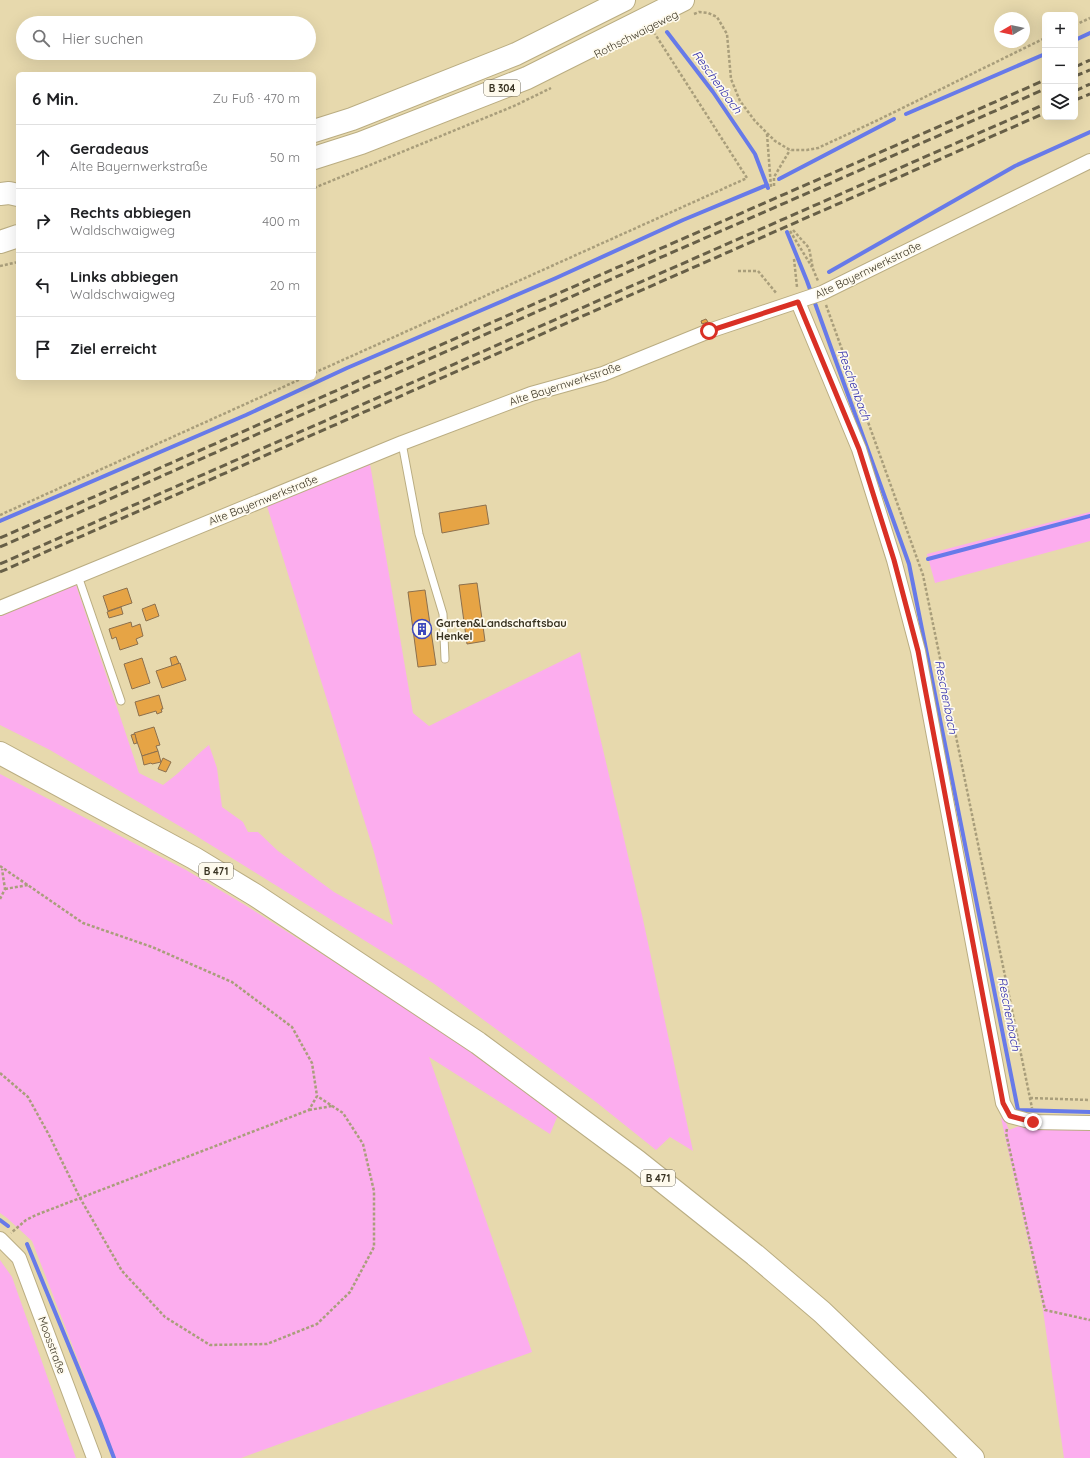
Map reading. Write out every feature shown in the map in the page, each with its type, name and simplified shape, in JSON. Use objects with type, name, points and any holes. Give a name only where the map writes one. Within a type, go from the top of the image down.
[{"type":"highway","name":"B 304","points":[[316,130],[352,119],[516,54],[624,0]]},
{"type":"highway","name":"B 304","points":[[316,157],[361,143],[527,78],[687,8]]},
{"type":"highway","points":[[0,194],[9,193],[16,195]]},
{"type":"highway","points":[[0,207],[16,204]]},
{"type":"highway","points":[[0,233],[16,230]]},
{"type":"highway","points":[[0,242],[16,237]]},
{"type":"highway","name":"B 471","points":[[0,753],[194,858],[315,934],[478,1043],[637,1162],[755,1255],[822,1312],[973,1458]]},
{"type":"street","name":"Alte Bayernwerkstraße","points":[[0,608],[402,443],[531,394],[602,374],[709,331],[822,293],[1090,161]]},
{"type":"street","points":[[797,302],[859,449],[894,560],[918,651],[1003,1103],[1010,1116],[1033,1122],[1090,1123]]},
{"type":"street","name":"Moosstraße","points":[[1,1240],[19,1258],[94,1458]]},
{"type":"lane","points":[[402,443],[419,534],[443,614],[445,659]]},
{"type":"lane","points":[[78,576],[121,701]]},
{"type":"path","name":"Rothschwaigeweg","points":[[687,8],[698,12],[708,13],[717,17],[727,34],[730,80],[740,101],[755,121],[767,133],[790,150]]},
{"type":"path","points":[[1078,24],[1090,18]]},
{"type":"path","name":"Rothschwaigeweg","points":[[648,37],[661,30]]},
{"type":"path","points":[[316,372],[747,178],[655,34]]},
{"type":"path","points":[[767,133],[773,187],[774,177],[790,150],[807,150],[818,148],[1042,39]]},
{"type":"path","points":[[316,187],[514,106],[557,85]]},
{"type":"path","points":[[791,230],[809,248],[813,269],[791,230]]},
{"type":"path","points":[[794,259],[797,302]]},
{"type":"path","points":[[0,266],[16,262]]},
{"type":"path","points":[[738,271],[758,271],[797,302]]},
{"type":"path","points":[[0,514],[299,380]]},
{"type":"path","points":[[1,867],[83,923],[152,947],[232,982],[292,1027],[312,1063],[317,1096],[309,1110]]},
{"type":"path","points":[[0,899],[5,889],[1,867]]},
{"type":"path","points":[[5,889],[28,885]]},
{"type":"path","points":[[0,1072],[28,1097],[49,1135],[80,1198],[122,1271],[165,1317],[210,1345],[267,1344],[317,1324],[350,1292],[374,1247],[374,1191],[363,1144],[343,1113],[317,1096]]},
{"type":"path","points":[[1030,1098],[1090,1100]]},
{"type":"path","points":[[1,1240],[26,1220],[36,1215],[309,1110],[332,1106]]},
{"type":"path","points":[[1010,1116],[1006,1133],[1045,1310],[1090,1320]]},
{"type":"shaded area","points":[[370,464],[413,713],[429,726],[580,652],[642,915],[693,1151],[670,1137],[656,1150],[596,1102],[433,983],[193,834],[50,750],[0,725],[0,616],[76,585],[139,773],[163,785],[209,745],[217,768],[222,807],[243,822],[248,832],[258,832],[278,851],[334,892],[393,925],[374,852],[267,506]]},
{"type":"shaded area","points":[[1090,512],[1090,541],[935,583],[927,554]]},
{"type":"shaded area","points":[[0,774],[186,870],[245,905],[418,1015],[558,1115],[550,1134],[429,1057],[532,1352],[241,1458],[116,1458],[32,1241],[0,1213]]},
{"type":"shaded area","points":[[1001,1118],[1004,1118],[1009,1130],[1019,1126],[1090,1128],[1090,1458],[1064,1458],[1042,1303]]},
{"type":"shaded area","points":[[0,1260],[12,1277],[76,1458],[0,1458]]},
{"type":"building","points":[[706,319],[708,322],[702,324],[701,321]]},
{"type":"building","points":[[486,505],[489,524],[442,533],[439,513]]},
{"type":"building","points":[[477,583],[485,641],[467,644],[459,585]]},
{"type":"building","points":[[127,588],[132,603],[108,611],[103,596]]},
{"type":"building","name":"Garten&Landschaftsbau Henkel","points":[[425,590],[436,665],[418,667],[408,592]]},
{"type":"building","points":[[155,604],[159,616],[146,621],[142,609]]},
{"type":"building","points":[[121,607],[123,614],[109,618],[107,612]]},
{"type":"building","points":[[131,622],[132,627],[140,624],[143,636],[136,639],[138,644],[120,650],[116,637],[112,639],[109,629]]},
{"type":"building","points":[[176,656],[179,663],[172,666],[170,658]]},
{"type":"building","points":[[142,658],[150,683],[132,689],[124,664]]},
{"type":"building","points":[[180,663],[186,680],[162,688],[156,671]]},
{"type":"building","points":[[159,695],[163,709],[161,709],[162,712],[157,714],[156,711],[139,716],[135,702]]},
{"type":"building","points":[[154,727],[160,745],[156,746],[158,751],[142,756],[134,733]]},
{"type":"building","points":[[135,734],[137,743],[134,744],[131,735]]},
{"type":"building","points":[[158,751],[161,762],[144,765],[142,756]]},
{"type":"building","points":[[163,758],[171,762],[166,772],[158,769]]},
{"type":"waterway","name":"Reschenbach","points":[[667,32],[713,92],[755,154],[768,188]]},
{"type":"waterway","points":[[1078,39],[1090,33]]},
{"type":"waterway","points":[[906,114],[1042,55]]},
{"type":"waterway","points":[[779,179],[894,119]]},
{"type":"waterway","points":[[829,272],[1015,166],[1090,132]]},
{"type":"waterway","points":[[0,521],[246,415],[347,368],[556,278],[683,220],[767,185]]},
{"type":"waterway","name":"Reschenbach","points":[[787,232],[807,281],[909,564],[1018,1110],[1090,1112]]},
{"type":"waterway","points":[[928,559],[1090,516]]},
{"type":"waterway","points":[[0,1220],[8,1226]]},
{"type":"waterway","points":[[27,1244],[114,1458]]},
{"type":"railway","points":[[1078,66],[1090,60]]},
{"type":"railway","points":[[1078,75],[1090,70]]},
{"type":"railway","points":[[0,538],[1042,81]]},
{"type":"railway","points":[[1078,90],[1090,84]]},
{"type":"railway","points":[[0,547],[1042,90]]},
{"type":"railway","points":[[1078,99],[1090,94]]},
{"type":"railway","points":[[0,564],[1042,105]]},
{"type":"railway","points":[[0,572],[1042,114]]},
{"type":"place","name":"Garten&Landschaftsbau Henkel","points":[[422,629]]},
{"type":"route","points":[[709,331],[798,302],[859,449],[894,560],[918,651],[1003,1103],[1010,1116],[1033,1122]]}]
